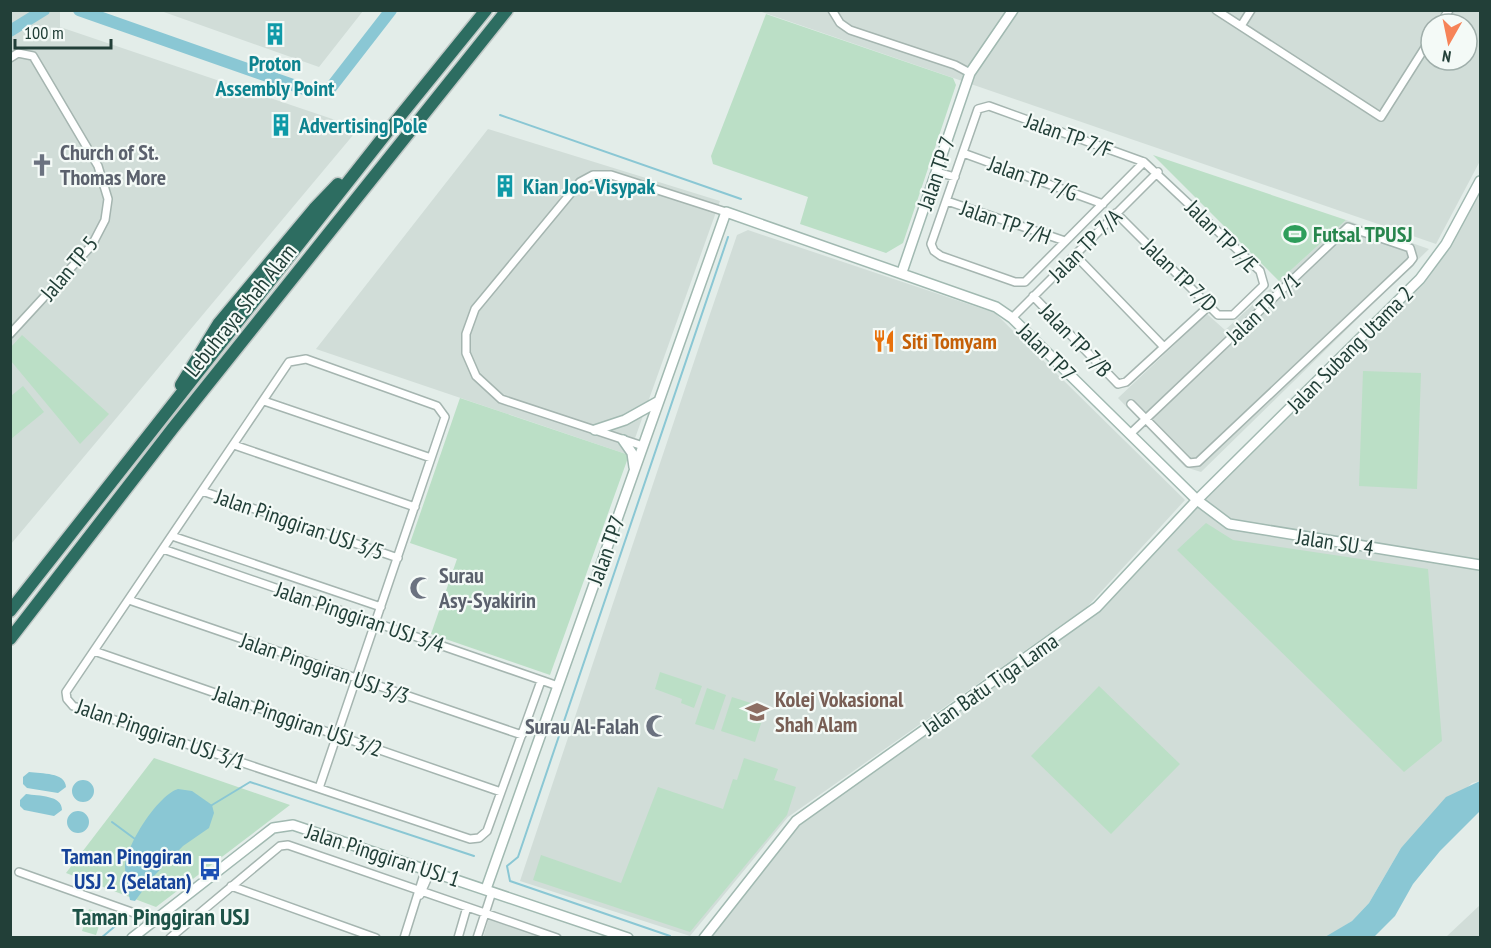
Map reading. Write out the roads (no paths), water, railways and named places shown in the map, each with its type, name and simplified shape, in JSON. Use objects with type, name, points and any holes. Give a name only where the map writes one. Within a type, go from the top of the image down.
[{"type":"highway","name":"Lebuhraya Shah Alam","points":[[10,611],[486,10]]},
{"type":"highway","name":"Lebuhraya Shah Alam","points":[[10,639],[173,428],[507,10]]},
{"type":"street","points":[[832,10],[840,23],[850,30],[955,65],[970,73]]},
{"type":"street","name":"Jalan TP 7","points":[[902,272],[970,73],[1013,10]]},
{"type":"street","points":[[1216,10],[1381,117],[1419,57]]},
{"type":"street","points":[[1240,26],[1251,10]]},
{"type":"street","name":"Jalan TP 5","points":[[10,58],[18,53],[33,57],[98,166],[108,199],[105,220],[92,245],[10,334]]},
{"type":"street","name":"Jalan TP 7/F","points":[[963,153],[978,109],[989,106],[1144,162],[1158,172]]},
{"type":"street","points":[[963,153],[931,244],[934,251],[942,256],[1015,282],[1025,282],[1144,162]]},
{"type":"street","name":"Jalan TP 7/G","points":[[963,153],[1103,204]]},
{"type":"street","points":[[937,172],[955,177]]},
{"type":"street","name":"Jalan TP 7/A","points":[[1012,318],[1158,172]]},
{"type":"street","name":"Jalan TP 7/E","points":[[1158,172],[1260,271],[1264,285],[1247,303]]},
{"type":"street","name":"Jalan TP7","points":[[642,446],[501,399],[476,376],[466,353],[465,334],[475,309],[580,182],[593,175],[611,175],[726,212],[902,272],[996,307],[1012,318],[1197,500]]},
{"type":"street","name":"Jalan Subang Utama 2","points":[[1197,500],[1420,279],[1446,244],[1480,181]]},
{"type":"street","name":"Jalan TP 7/H","points":[[947,201],[1065,242]]},
{"type":"street","name":"Jalan TP7","points":[[489,890],[558,686],[726,212]]},
{"type":"street","name":"Jalan TP 7/D","points":[[1116,213],[1218,315],[1233,315],[1247,303]]},
{"type":"street","name":"Jalan TP 7/1","points":[[1130,434],[1145,419],[1348,227],[1410,248],[1414,254],[1410,262],[1198,462],[1189,463],[1145,419]]},
{"type":"street","points":[[1075,255],[1164,346],[1209,306]]},
{"type":"street","name":"Jalan TP 7/B","points":[[1033,296],[1119,384],[1126,382],[1164,346]]},
{"type":"street","name":"Jalan Pinggiran USJ 3/1","points":[[431,458],[445,417],[437,406],[306,359],[289,362],[66,692],[67,699],[73,706],[470,839],[479,838],[487,831],[541,681]]},
{"type":"street","points":[[264,400],[431,458],[319,788]]},
{"type":"street","points":[[595,430],[625,420],[659,401]]},
{"type":"street","points":[[1131,404],[1145,419]]},
{"type":"street","points":[[623,440],[632,453],[634,470]]},
{"type":"street","points":[[234,445],[415,507]]},
{"type":"street","name":"Jalan Pinggiran USJ 3/5","points":[[202,491],[398,558]]},
{"type":"street","name":"Jalan SU 4","points":[[1197,500],[1219,519],[1239,527],[1480,566]]},
{"type":"street","name":"Jalan Batu Tiga Lama","points":[[704,938],[796,821],[1097,607],[1197,500]]},
{"type":"street","name":"Jalan Pinggiran USJ 3/4","points":[[172,536],[381,607]]},
{"type":"street","name":"Jalan Pinggiran USJ 3/4","points":[[163,549],[558,686]]},
{"type":"street","name":"Jalan Pinggiran USJ 3/3","points":[[129,600],[522,735]]},
{"type":"street","name":"Jalan Pinggiran USJ 3/2","points":[[94,651],[501,792]]},
{"type":"street","name":"Jalan Pinggiran USJ 1","points":[[132,938],[273,828],[293,825],[628,938]]},
{"type":"street","points":[[170,938],[280,846],[288,845],[420,893],[485,913],[545,936],[557,938]]},
{"type":"street","points":[[404,938],[429,869]]},
{"type":"street","points":[[20,872],[154,920]]},
{"type":"street","points":[[231,886],[376,938]]},
{"type":"street","points":[[477,938],[489,890]]},
{"type":"street","points":[[458,938],[467,907]]},
{"type":"water","points":[[29,772],[57,776],[65,782],[66,787],[58,793],[27,788],[23,784],[23,777]]},
{"type":"water","points":[[83,780],[91,783],[94,791],[91,799],[83,802],[75,799],[72,791],[75,783]]},
{"type":"water","points":[[1480,781],[1480,811],[1440,851],[1413,884],[1395,916],[1374,937],[1325,937],[1352,921],[1369,903],[1401,848],[1446,797]]},
{"type":"water","points":[[178,789],[192,791],[212,805],[214,813],[209,828],[183,846],[152,878],[135,901],[130,900],[125,867],[131,846],[144,822],[161,801]]},
{"type":"water","points":[[26,794],[54,799],[61,805],[62,810],[54,816],[24,810],[20,806],[20,800]]},
{"type":"water","points":[[78,811],[86,814],[89,822],[86,830],[78,833],[70,830],[67,822],[70,814]]},
{"type":"waterway","points":[[10,31],[44,10]]},
{"type":"waterway","points":[[79,10],[310,91],[329,90],[391,10]]},
{"type":"waterway","points":[[500,115],[741,199]]},
{"type":"waterway","points":[[670,936],[510,881],[507,866],[518,857],[728,237]]},
{"type":"waterway","points":[[212,805],[250,782],[474,856]]},
{"type":"waterway","points":[[112,822],[135,839]]},
{"type":"waterway","points":[[101,938],[126,917]]},
{"type":"place","name":"Proton Assembly Point","points":[[275,34]]},
{"type":"place","name":"Advertising Pole","points":[[281,125]]},
{"type":"place","name":"Church of St. Thomas More","points":[[42,165]]},
{"type":"place","name":"Kian Joo-Visypak","points":[[505,186]]},
{"type":"place","name":"Futsal TPUSJ","points":[[1295,234]]},
{"type":"place","name":"Siti Tomyam","points":[[884,341]]},
{"type":"place","name":"Surau Asy-Syakirin","points":[[421,588]]},
{"type":"place","name":"Kolej Vokasional Shah Alam","points":[[757,712]]},
{"type":"place","name":"Surau Al-Falah","points":[[657,726]]},
{"type":"place","name":"Taman Pinggiran USJ 2 (Selatan)","points":[[210,869]]},
{"type":"district","name":"Taman Pinggiran USJ","points":[[161,917]]}]
